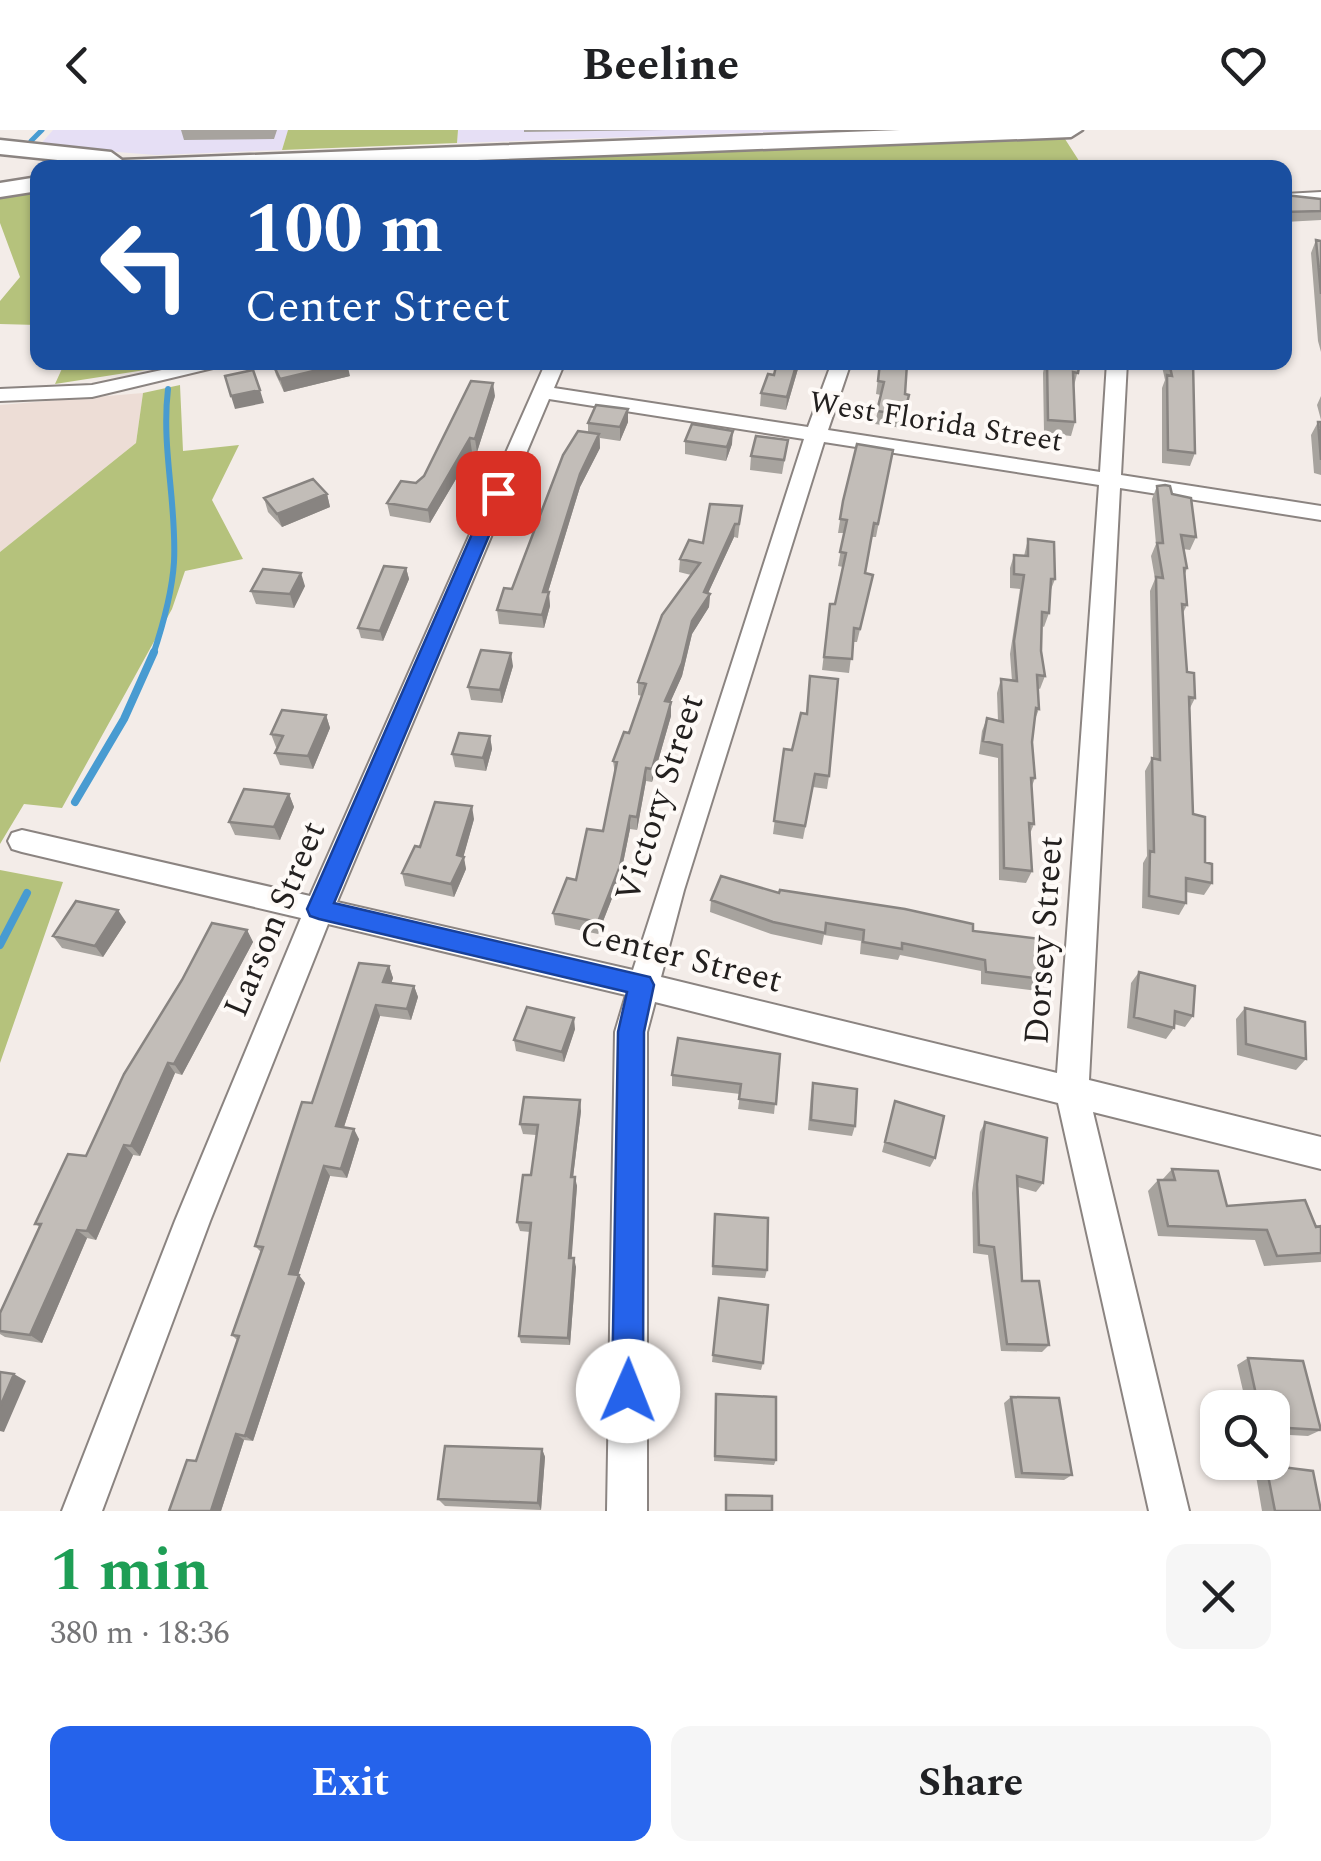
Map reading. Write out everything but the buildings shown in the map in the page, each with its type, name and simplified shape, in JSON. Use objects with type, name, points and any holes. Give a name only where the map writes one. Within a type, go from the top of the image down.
[{"type":"main road","points":[[261,160],[1071,130]]},
{"type":"main road","points":[[0,148],[144,160]]},
{"type":"main road","points":[[0,171],[30,170]]},
{"type":"main road","points":[[0,190],[30,185]]},
{"type":"street","points":[[1292,199],[1321,197]]},
{"type":"street","points":[[0,396],[92,391],[191,370]]},
{"type":"street","name":"Larson Street","points":[[82,1511],[179,1248],[319,909],[552,370]]},
{"type":"street","name":"Victory Street","points":[[627,1511],[631,1032],[641,985],[839,370]]},
{"type":"street","name":"Dorsey Street","points":[[1116,370],[1072,1092],[1169,1511]]},
{"type":"street","name":"West Florida Street","points":[[542,392],[1321,513]]},
{"type":"street","name":"Center Street","points":[[22,841],[641,985],[1321,1153]]},
{"type":"shaded area","points":[[53,130],[288,130],[282,150],[156,155],[39,146]]},
{"type":"shaded area","points":[[458,130],[829,130],[457,143]]},
{"type":"shaded area","points":[[143,393],[136,443],[0,552],[0,405]]},
{"type":"green space","points":[[288,130],[458,130],[457,143],[282,150]]},
{"type":"green space","points":[[1065,139],[1078,160],[516,160]]},
{"type":"green space","points":[[30,190],[30,325],[0,324],[0,301],[20,277],[0,223],[0,194]]},
{"type":"green space","points":[[61,370],[145,370],[55,384]]},
{"type":"green space","points":[[180,385],[183,451],[239,445],[212,500],[243,559],[185,571],[172,609],[62,808],[24,804],[0,844],[0,552],[136,443],[143,393]]},
{"type":"green space","points":[[0,870],[63,882],[0,1063]]},
{"type":"waterway","points":[[31,141],[42,130]]},
{"type":"waterway","points":[[154,653],[174,562],[166,433],[168,389]]},
{"type":"waterway","points":[[75,802],[124,719],[154,653]]},
{"type":"waterway","points":[[0,945],[27,893]]},
{"type":"route","points":[[498,493],[319,909],[641,985],[631,1032],[628,1391]]}]
